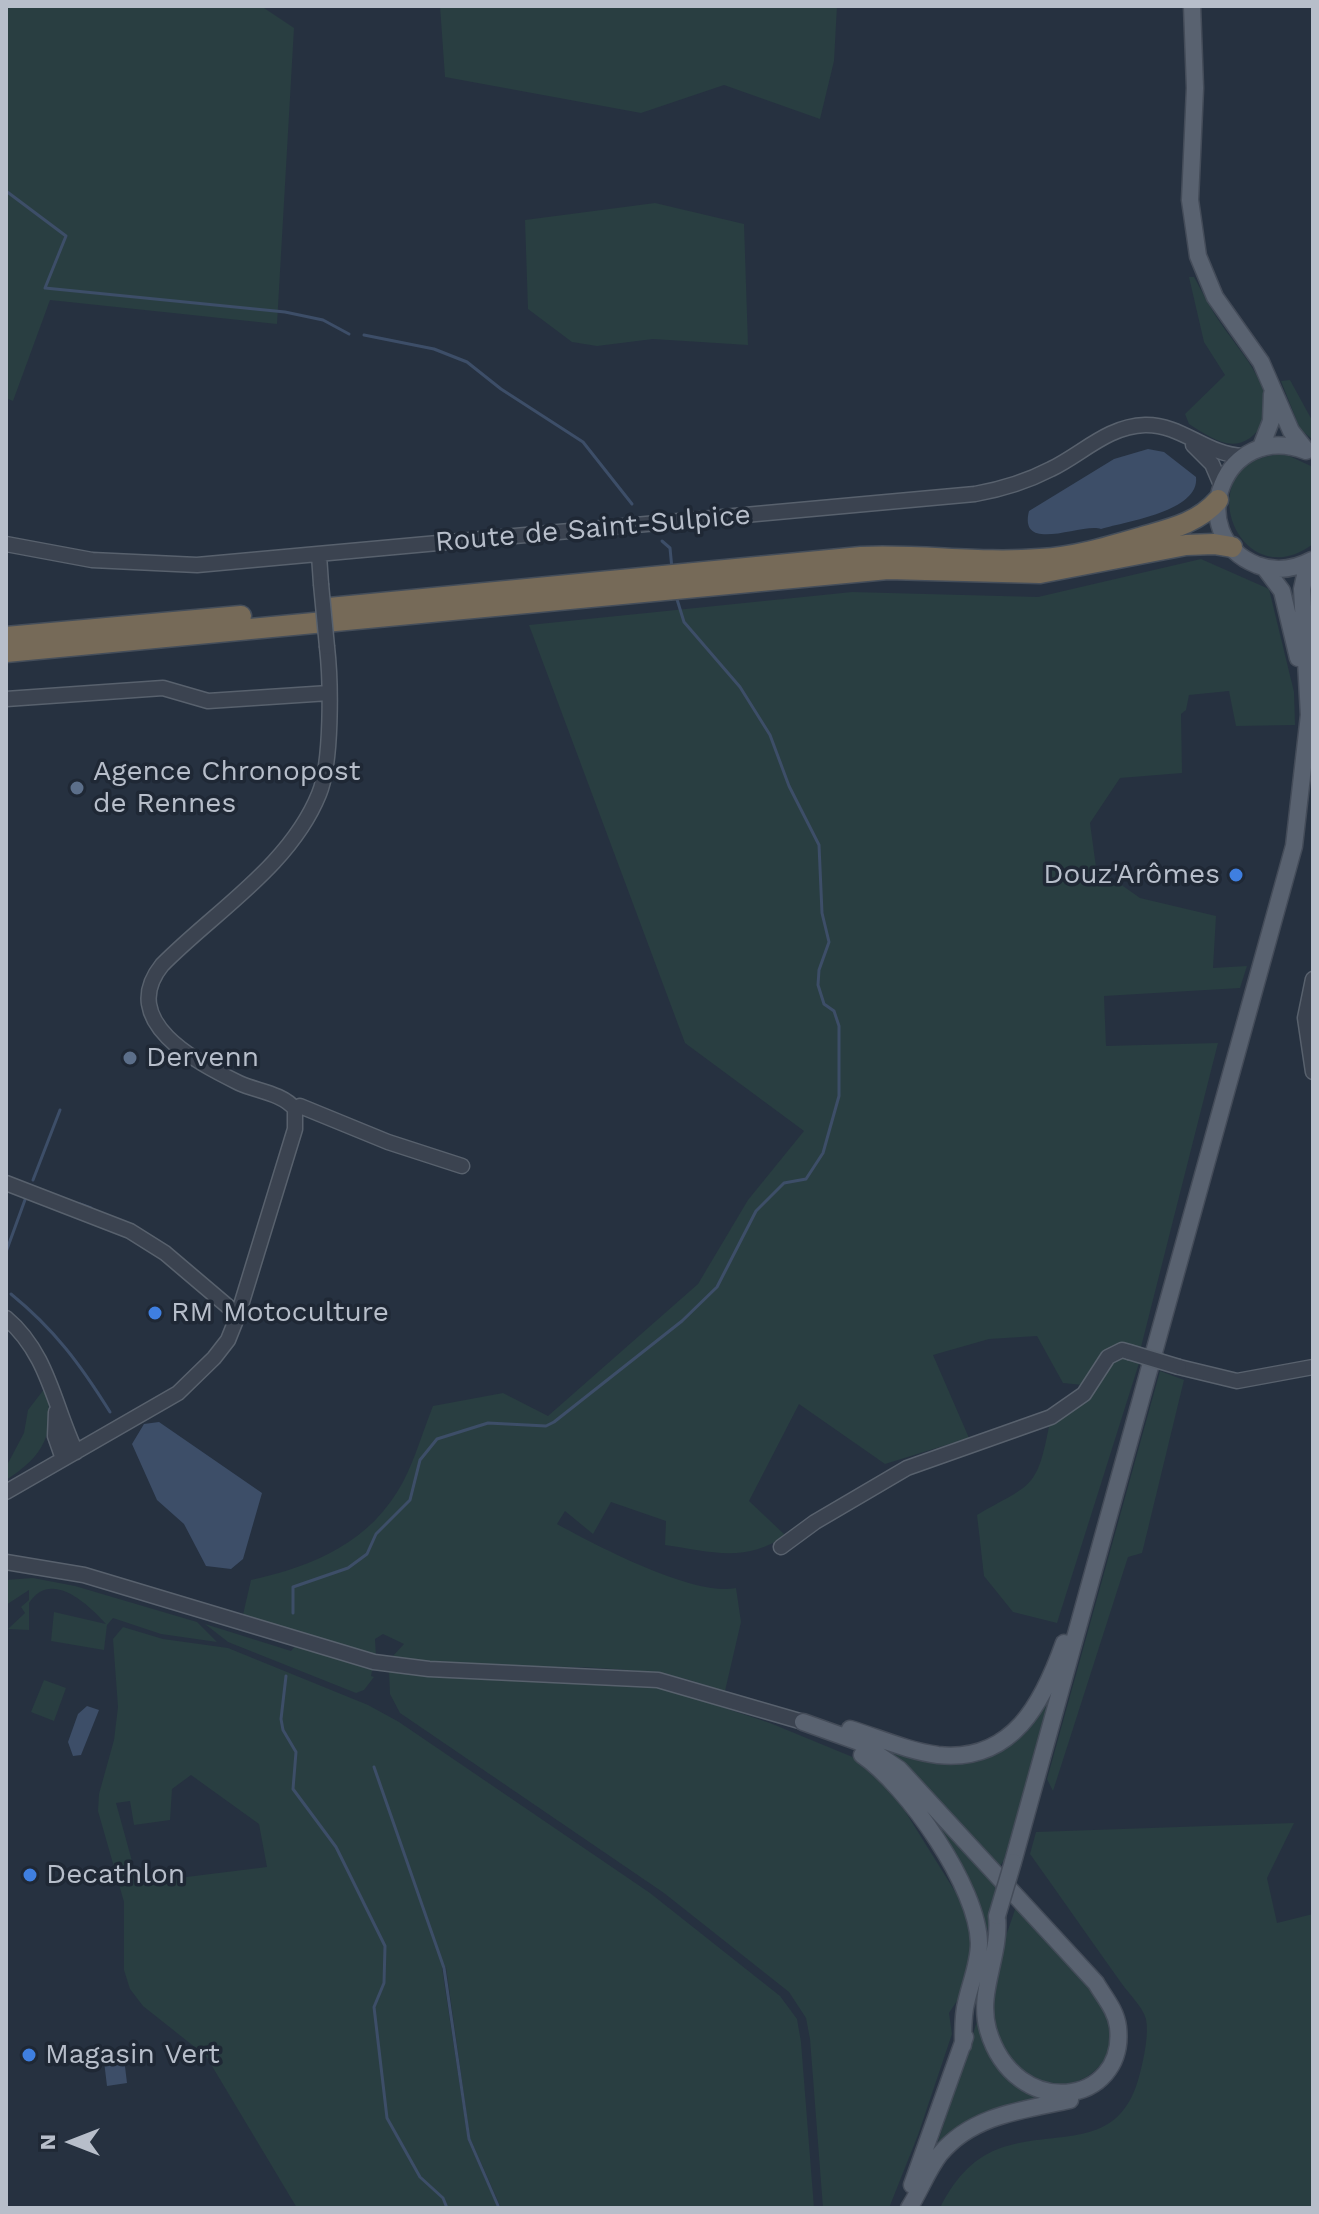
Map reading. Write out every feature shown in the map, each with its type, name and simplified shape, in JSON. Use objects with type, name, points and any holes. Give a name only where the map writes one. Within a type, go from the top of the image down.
[{"type":"highway","points":[[6,652],[675,582],[887,556],[1005,560],[1060,557],[1104,548],[1183,524],[1200,517],[1220,493]]},
{"type":"highway","points":[[6,637],[675,582],[888,569],[1040,573],[1186,545],[1232,547]]},
{"type":"main road","points":[[1192,6],[1195,88],[1190,200],[1195,241],[1215,297],[1257,356],[1291,431],[1309,452]]},
{"type":"main road","points":[[1261,447],[1271,421],[1271,384]]},
{"type":"main road","points":[[1309,452],[1283,445],[1261,447],[1243,456],[1220,493],[1220,525],[1232,547],[1247,560],[1264,567],[1287,569],[1311,560]]},
{"type":"main road","points":[[901,2208],[963,2045],[1282,893],[1302,798],[1310,697],[1302,589],[1311,560]]},
{"type":"main road","points":[[1264,567],[1278,582],[1285,601],[1302,675],[1307,739]]},
{"type":"main road","points":[[803,1722],[842,1727],[938,1755],[970,1752],[1006,1737],[1027,1721],[1044,1696],[1090,1559],[1102,1537]]},
{"type":"main road","points":[[803,1722],[859,1742],[899,1769],[1116,2001],[1125,2027],[1124,2048],[1112,2074],[1100,2086],[1081,2097],[996,2117],[972,2127],[940,2154],[909,2208]]},
{"type":"main road","points":[[803,1722],[859,1753],[888,1776],[909,1800],[970,1898],[979,1947],[964,2011],[963,2045]]},
{"type":"main road","points":[[997,1916],[999,1938],[985,1996],[986,2018],[995,2048],[1023,2083],[1048,2093],[1067,2093],[1093,2082],[1106,2069],[1116,2051],[1118,2027],[1113,2011],[1096,1983]]},
{"type":"street","name":"Route de Saint-Sulpice","points":[[6,544],[142,565],[197,565],[975,494],[1029,480],[1099,439],[1126,428],[1146,425],[1165,428],[1222,453],[1243,456]]},
{"type":"street","points":[[1165,428],[1202,453],[1212,464],[1220,493]]},
{"type":"street","points":[[295,1109],[282,1099],[230,1078],[165,1038],[153,1020],[147,994],[162,965],[264,871],[303,823],[321,791],[329,693],[319,555]]},
{"type":"street","points":[[6,699],[163,688],[208,701],[329,693]]},
{"type":"street","points":[[1313,979],[1305,1018],[1313,1072]]},
{"type":"street","points":[[295,1109],[300,1106],[388,1142],[462,1166]]},
{"type":"street","points":[[6,1492],[190,1384],[228,1340],[295,1129],[295,1109]]},
{"type":"street","points":[[6,1183],[130,1231],[165,1253],[238,1315]]},
{"type":"street","points":[[6,1318],[37,1352],[70,1456]]},
{"type":"street","points":[[781,1547],[815,1522],[907,1468],[1051,1417],[1084,1394],[1108,1357],[1122,1350],[1237,1381],[1313,1367]]},
{"type":"street","points":[[9,1565],[49,1567],[84,1575],[374,1662],[658,1680],[803,1722]]},
{"type":"green space","points":[[6,6],[261,6],[294,28],[277,324],[50,300],[13,401],[6,398]]},
{"type":"green space","points":[[440,6],[837,6],[834,61],[820,119],[724,85],[641,113],[445,77]]},
{"type":"green space","points":[[655,203],[744,224],[748,345],[653,339],[597,346],[572,342],[528,309],[525,220]]},
{"type":"green space","points":[[1189,277],[1194,277],[1218,319],[1251,365],[1265,396],[1266,411],[1262,425],[1242,442],[1226,443],[1211,437],[1189,424],[1185,414],[1225,375],[1204,342]]},
{"type":"green space","points":[[1290,380],[1313,422],[1313,440],[1300,429],[1281,381]]},
{"type":"green space","points":[[1285,454],[1313,467],[1313,544],[1286,557],[1262,554],[1244,541],[1233,522],[1229,499],[1236,477],[1254,461]]},
{"type":"green space","points":[[1201,559],[1269,589],[1294,692],[1295,725],[1236,726],[1229,691],[1189,695],[1186,710],[1181,714],[1182,773],[1120,778],[1090,823],[1096,867],[1140,898],[1216,916],[1213,968],[1247,966],[1240,988],[1104,996],[1106,1046],[1218,1043],[1140,1351],[1103,1354],[1083,1385],[1063,1383],[1037,1336],[989,1339],[933,1355],[969,1438],[885,1464],[799,1404],[749,1501],[785,1535],[756,1550],[727,1553],[665,1545],[666,1521],[611,1502],[593,1534],[565,1511],[557,1524],[619,1556],[696,1585],[736,1588],[741,1622],[725,1691],[683,1678],[642,1671],[463,1665],[392,1657],[404,1644],[383,1634],[375,1639],[376,1657],[242,1619],[251,1580],[318,1559],[357,1536],[375,1521],[403,1482],[433,1406],[503,1393],[548,1416],[698,1284],[748,1200],[804,1131],[685,1043],[529,625],[852,592],[1038,597]]},
{"type":"green space","points":[[1123,1356],[1140,1360],[1057,1623],[1013,1612],[984,1576],[977,1515],[1028,1483],[1040,1463],[1049,1426],[1090,1396],[1110,1362]]},
{"type":"green space","points":[[1160,1371],[1184,1380],[1142,1553],[1128,1557],[1053,1791],[1047,1779]]},
{"type":"green space","points":[[45,1388],[49,1418],[44,1442],[30,1462],[6,1480],[6,1467],[24,1433],[28,1410]]},
{"type":"green space","points":[[33,1578],[75,1586],[197,1622],[217,1642],[161,1634],[113,1618],[107,1625],[104,1650],[51,1641],[54,1612],[106,1624],[80,1600],[58,1589],[38,1593],[29,1603],[29,1630],[8,1629],[25,1613],[21,1607],[29,1600],[29,1590],[6,1605],[6,1580]]},
{"type":"green space","points":[[205,1624],[291,1651],[296,1645],[373,1666],[371,1676],[374,1677],[364,1690],[356,1693],[228,1642]]},
{"type":"green space","points":[[123,1627],[163,1639],[228,1648],[368,1705],[399,1722],[650,1893],[780,1996],[797,2019],[801,2042],[814,2208],[501,2208],[470,2138],[446,1967],[442,1968],[468,2140],[498,2208],[297,2208],[206,2056],[143,2006],[130,1989],[124,1970],[124,1902],[98,1811],[118,1707],[113,1639]],"holes":[[[191,1775],[259,1824],[267,1867],[138,1883],[116,1803],[130,1801],[134,1825],[170,1820],[172,1789]]]},
{"type":"green space","points":[[389,1670],[655,1685],[770,1723],[855,1758],[895,1795],[966,1909],[973,1947],[968,1984],[949,2013],[952,2034],[918,2135],[889,2208],[823,2208],[810,2039],[806,2018],[789,1992],[664,1893],[400,1713],[390,1694]]},
{"type":"green space","points":[[44,1680],[66,1688],[54,1721],[31,1712]]},
{"type":"green space","points":[[1055,1689],[1000,1866],[994,1864],[918,1778],[883,1746],[965,1760],[1031,1722]]},
{"type":"green space","points":[[897,1774],[997,1886],[984,1945],[981,1918]]},
{"type":"green space","points":[[1294,1823],[1267,1878],[1277,1923],[1313,1914],[1313,2208],[940,2208],[963,2173],[988,2153],[1020,2143],[1084,2134],[1102,2127],[1118,2116],[1131,2099],[1140,2073],[1147,2025],[1144,2014],[1030,1854],[1036,1832]]},
{"type":"green space","points":[[1016,1906],[1078,1972],[1106,2015],[1111,2036],[1107,2054],[1096,2069],[1081,2080],[1063,2084],[1043,2082],[1024,2072],[1007,2052],[994,2028],[990,2009],[991,1990]]},
{"type":"green space","points":[[980,2012],[1018,2086],[1046,2099],[935,2151]]},
{"type":"water","points":[[1148,449],[1164,452],[1196,477],[1194,489],[1175,506],[1101,529],[1042,534],[1033,531],[1028,524],[1029,511],[1114,459]]},
{"type":"water","points":[[159,1422],[262,1493],[243,1559],[231,1569],[206,1566],[184,1524],[157,1500],[132,1444],[144,1424]]},
{"type":"water","points":[[87,1706],[99,1710],[81,1755],[73,1756],[68,1742],[78,1714]]},
{"type":"water","points":[[123,2050],[127,2083],[107,2086],[103,2053]]},
{"type":"waterway","points":[[6,191],[66,236],[45,288],[285,312],[323,320],[349,334]]},
{"type":"waterway","points":[[364,335],[434,349],[467,362],[501,389],[583,442],[632,504]]},
{"type":"waterway","points":[[662,541],[670,548],[672,569]]},
{"type":"waterway","points":[[293,1613],[293,1587],[348,1568],[367,1554],[376,1534],[410,1500],[420,1460],[437,1439],[488,1423],[546,1426],[554,1422],[682,1321],[717,1287],[756,1211],[784,1183],[806,1179],[823,1153],[839,1096],[839,1026],[834,1011],[824,1004],[818,985],[819,970],[829,942],[822,913],[819,845],[789,786],[770,735],[740,687],[684,622],[676,596]]},
{"type":"waterway","points":[[33,1180],[60,1110]]},
{"type":"waterway","points":[[6,1252],[26,1197]]},
{"type":"waterway","points":[[80,1204],[91,1208]]},
{"type":"waterway","points":[[11,1294],[66,1348],[110,1412]]},
{"type":"waterway","points":[[286,1676],[281,1719],[283,1730],[296,1752],[293,1789],[336,1847],[385,1946],[384,1983],[374,2007],[387,2118],[420,2177],[443,2198],[447,2208]]},
{"type":"waterway","points":[[374,1767],[444,1968],[469,2139],[499,2208]]},
{"type":"place","name":"Agence Chronopost de Rennes","points":[[77,788]]},
{"type":"place","name":"Douz'Arômes","points":[[1236,875]]},
{"type":"place","name":"Dervenn","points":[[130,1058]]},
{"type":"place","name":"RM Motoculture","points":[[155,1313]]},
{"type":"place","name":"Decathlon","points":[[30,1875]]},
{"type":"place","name":"Magasin Vert","points":[[29,2055]]}]
